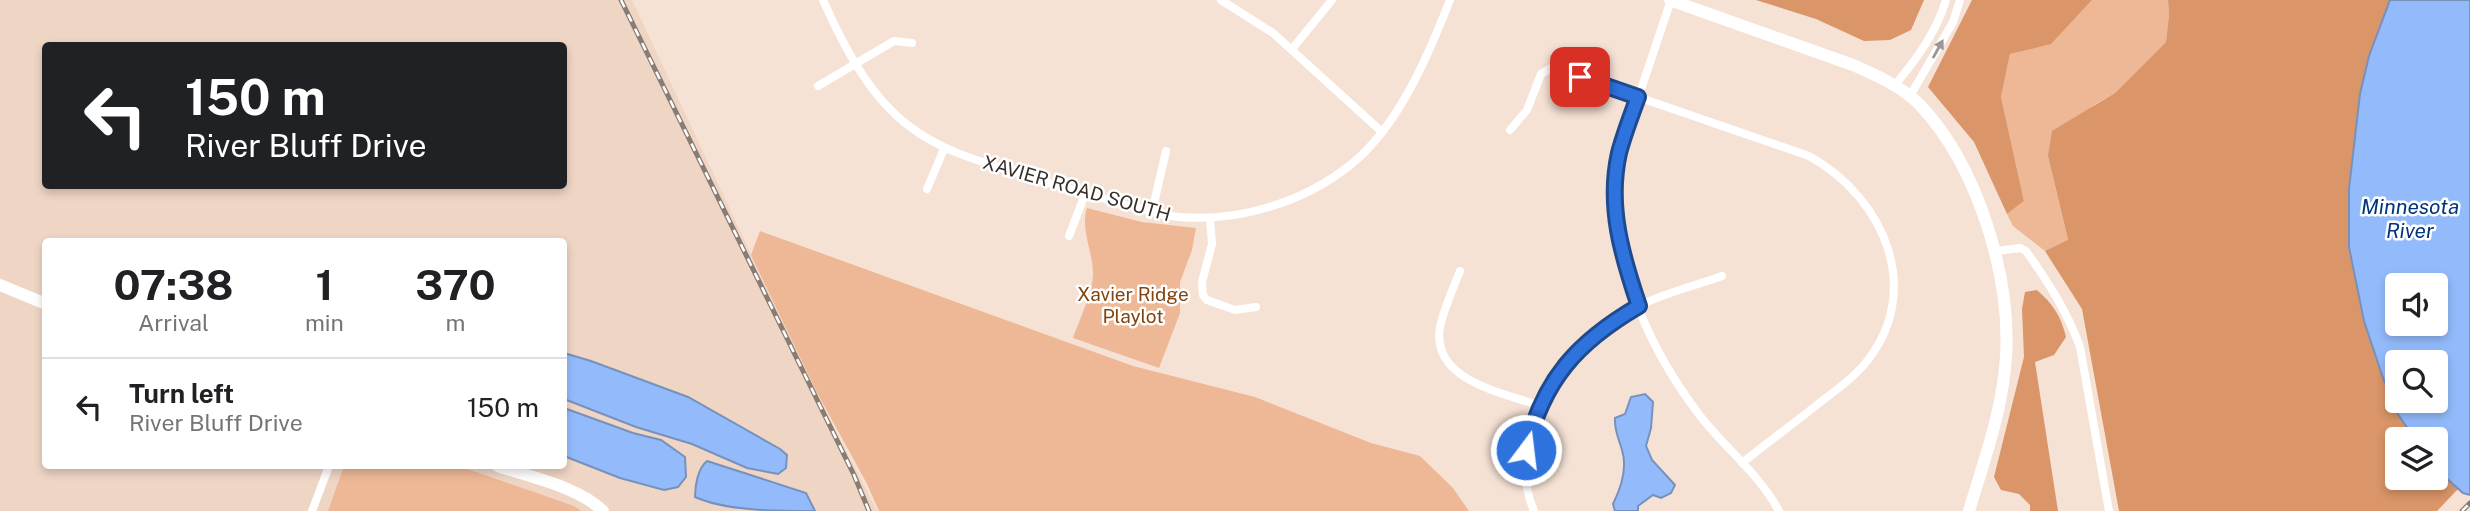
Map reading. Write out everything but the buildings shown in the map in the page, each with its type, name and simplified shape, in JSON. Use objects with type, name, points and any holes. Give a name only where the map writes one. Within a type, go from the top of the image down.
[{"type":"street","name":"XAVIER ROAD SOUTH","points":[[823,0],[855,62],[889,108],[907,125],[944,149],[1085,194],[1152,212],[1210,218],[1266,208],[1293,198],[1349,166],[1382,132],[1410,88],[1432,45],[1450,0]]},
{"type":"street","points":[[1221,0],[1273,33],[1382,132]]},
{"type":"street","points":[[1292,49],[1332,0]]},
{"type":"street","points":[[1779,511],[1761,483],[1702,418],[1679,386],[1660,353],[1639,306],[1622,256],[1614,205],[1619,155],[1671,0],[1853,65],[1894,86],[1910,96],[1933,120],[1958,158],[1996,251],[2007,322],[2002,393],[1969,511]]},
{"type":"street","points":[[1894,86],[1916,60],[1929,39],[1946,0]]},
{"type":"street","points":[[1910,96],[1953,22],[1960,0]]},
{"type":"street","points":[[818,86],[894,41],[912,43]]},
{"type":"street","points":[[1510,130],[1527,110],[1541,74],[1551,68],[1787,148],[1829,167],[1847,182],[1875,217],[1890,255],[1894,274],[1890,314],[1874,351],[1847,382],[1742,463]]},
{"type":"street","points":[[927,189],[944,149]]},
{"type":"street","points":[[1152,212],[1167,151]]},
{"type":"street","points":[[1069,236],[1085,194]]},
{"type":"street","points":[[1210,218],[1212,244],[1202,282],[1203,295],[1207,300],[1235,310],[1256,307]]},
{"type":"street","points":[[1996,251],[2012,248],[2026,251],[2072,324],[2080,347],[2109,511]]},
{"type":"street","points":[[1460,271],[1440,328],[1440,341],[1448,364],[1467,379],[1540,406]]},
{"type":"street","points":[[1534,511],[1525,483],[1524,467],[1532,423],[1557,374],[1574,353],[1595,334],[1639,306],[1722,276]]},
{"type":"street","points":[[0,285],[42,303]]},
{"type":"street","points":[[0,293],[42,304]]},
{"type":"street","points":[[313,511],[328,469]]},
{"type":"street","points":[[507,469],[573,492],[603,511]]},
{"type":"shaded area","points":[[0,0],[632,0],[811,382],[877,511],[0,511]]},
{"type":"shaded area","points":[[1756,0],[1924,0],[1911,30],[1890,40],[1864,41],[1816,19]]},
{"type":"shaded area","points":[[1972,0],[2092,0],[2051,44],[2010,54],[2001,97],[2024,201],[2007,214],[1974,142],[1928,87]]},
{"type":"shaded area","points":[[2168,0],[2390,0],[2369,56],[2360,94],[2364,321],[2385,381],[2385,413],[2397,413],[2407,427],[2385,427],[2385,490],[2448,490],[2448,480],[2458,489],[2437,511],[2119,511],[2082,309],[2045,251],[2068,240],[2048,156],[2052,131],[2115,93],[2166,42]]},
{"type":"shaded area","points":[[2037,290],[2056,311],[2066,337],[2054,355],[2035,362],[2058,511],[2030,511],[2030,505],[2019,494],[2001,490],[1994,477],[2024,357],[2022,309],[2025,292]]},
{"type":"green space","points":[[2092,0],[2168,0],[2166,42],[2115,93],[2094,105],[2048,156],[2068,241],[2045,251],[2013,226],[2007,214],[2024,201],[2001,97],[2010,54],[2051,43]]},
{"type":"green space","name":"Xavier Ridge Playlot","points":[[1087,208],[1142,222],[1196,228],[1192,250],[1180,282],[1180,313],[1159,368],[1073,338],[1093,274],[1085,224]]},
{"type":"green space","points":[[760,231],[1133,366],[1255,397],[1371,443],[1420,456],[1453,488],[1469,511],[879,511],[815,389],[751,255]]},
{"type":"green space","points":[[343,469],[468,469],[574,506],[581,511],[328,511]]},
{"type":"water","name":"Minnesota River","points":[[2390,0],[2470,0],[2470,495],[2463,493],[2448,480],[2448,427],[2407,427],[2397,413],[2448,413],[2448,350],[2385,350],[2385,383],[2364,321],[2349,247],[2349,189],[2360,94],[2369,56]]},
{"type":"water","points":[[567,354],[688,397],[780,449],[787,455],[786,468],[778,474],[747,468],[692,444],[636,427],[567,400]]},
{"type":"water","points":[[1645,394],[1653,402],[1651,428],[1646,446],[1652,460],[1675,485],[1671,493],[1661,498],[1653,495],[1638,506],[1638,511],[1615,511],[1613,504],[1621,485],[1624,457],[1615,418],[1625,414],[1631,397]]},
{"type":"water","points":[[567,409],[661,440],[685,457],[686,477],[678,487],[664,490],[620,478],[567,457]]},
{"type":"water","points":[[707,461],[806,493],[815,511],[737,508],[695,497],[701,468]]},
{"type":"railway","points":[[621,0],[854,475],[869,511]]},
{"type":"railway","points":[[2462,511],[2470,503]]},
{"type":"route","points":[[1526,450],[1532,423],[1557,374],[1574,353],[1595,334],[1639,306],[1622,256],[1614,205],[1619,155],[1638,97],[1580,77]]}]
